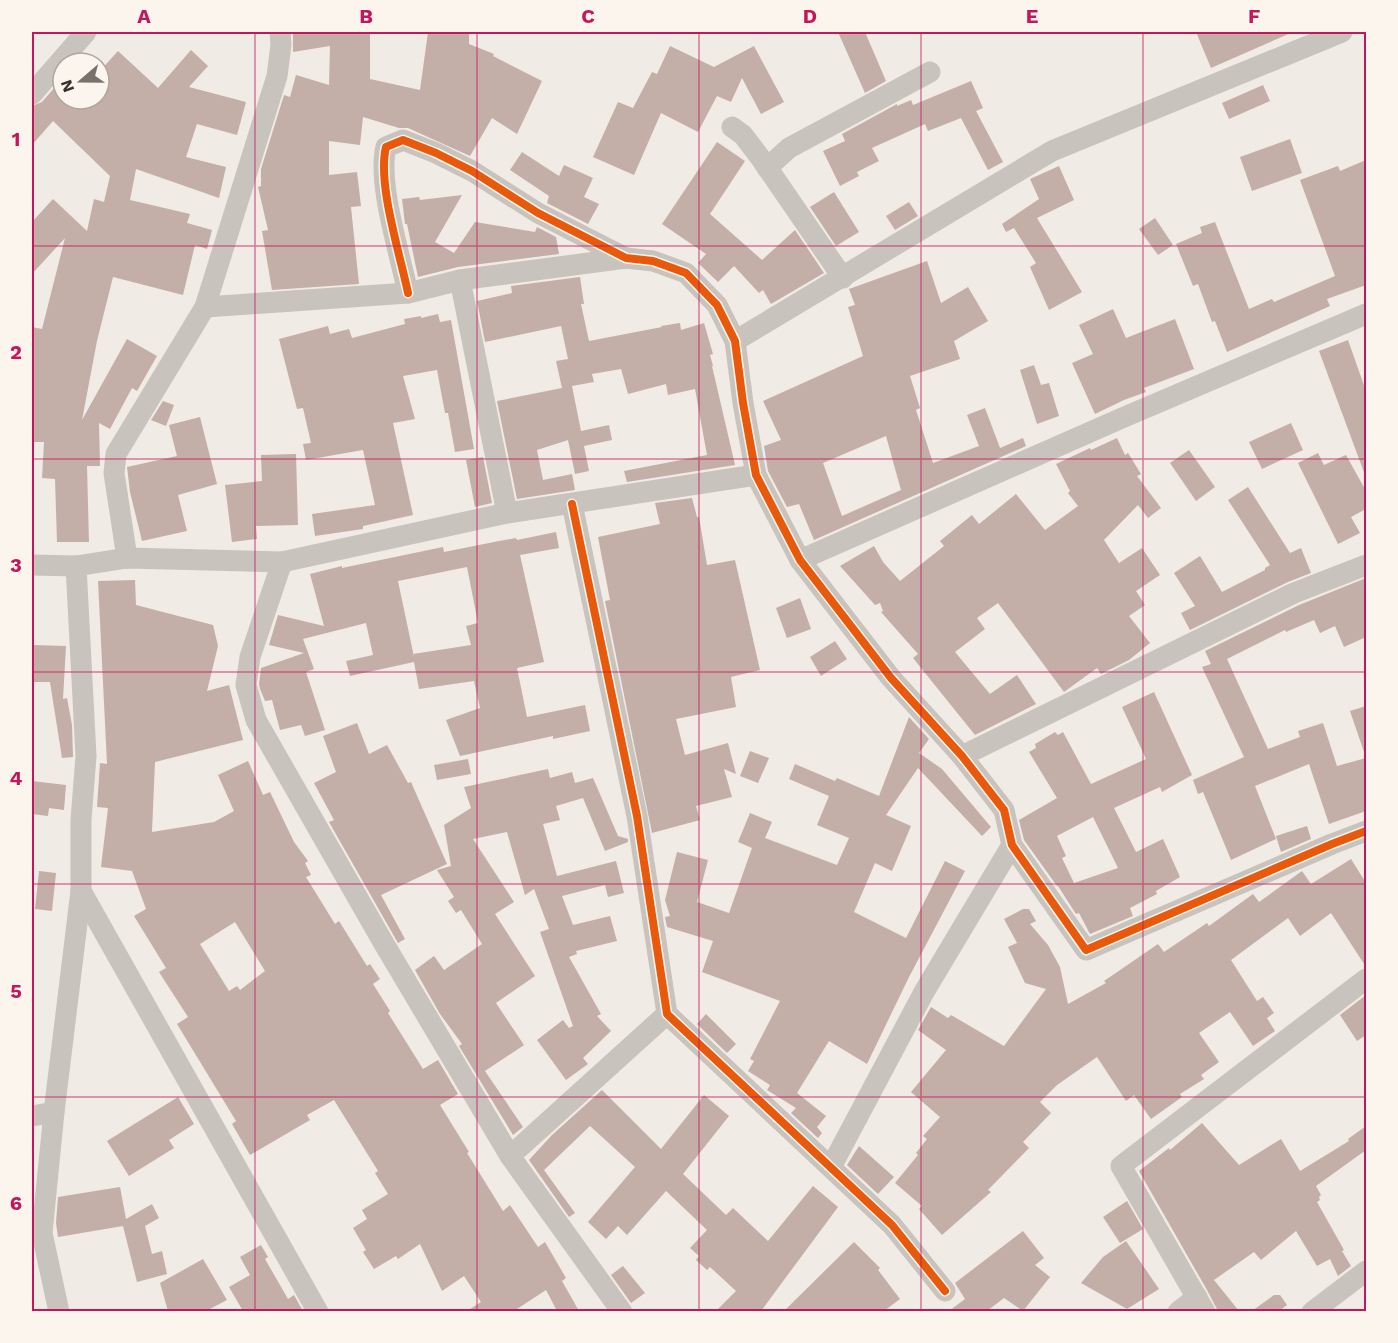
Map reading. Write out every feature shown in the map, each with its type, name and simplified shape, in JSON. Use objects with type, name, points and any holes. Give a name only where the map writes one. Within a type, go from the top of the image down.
[{"type":"street","points":[[34,85],[86,32]]},
{"type":"street","points":[[127,558],[114,473],[116,454],[205,307],[277,76],[281,45],[280,32]]},
{"type":"street","points":[[735,341],[1052,151],[1342,32]]},
{"type":"street","points":[[767,168],[789,148],[930,72]]},
{"type":"street","points":[[732,127],[743,135],[843,278]]},
{"type":"street","points":[[408,293],[386,189],[383,161],[386,147],[404,140],[472,171],[538,213],[626,258]]},
{"type":"street","points":[[205,307],[408,293],[460,280],[626,258],[653,261],[686,273],[717,305],[735,341],[742,404],[756,475],[800,561],[891,678],[962,756],[1004,810],[1012,845],[1086,950],[1366,831]]},
{"type":"street","points":[[460,280],[507,513]]},
{"type":"street","points":[[800,561],[1122,418],[1366,314]]},
{"type":"street","points":[[32,566],[76,566],[127,558],[282,562],[507,513],[756,475]]},
{"type":"street","points":[[572,504],[637,816],[667,1014],[892,1225],[945,1291]]},
{"type":"street","points":[[282,562],[250,657],[246,685],[256,720],[383,942],[510,1156],[622,1311]]},
{"type":"street","points":[[962,756],[1294,593],[1366,565]]},
{"type":"street","points":[[59,1311],[42,1233],[81,891],[81,820],[86,756],[76,566]]},
{"type":"street","points":[[831,1167],[924,992],[1012,845]]},
{"type":"street","points":[[81,891],[318,1311]]},
{"type":"street","points":[[1178,1311],[1201,1304],[1121,1166],[1366,979]]},
{"type":"street","points":[[510,1156],[667,1014]]},
{"type":"street","points":[[32,1116],[54,1112]]},
{"type":"street","points":[[1312,1311],[1366,1271]]},
{"type":"building","points":[[293,32],[370,32],[370,79],[420,90],[428,32],[469,32],[469,44],[494,54],[493,56],[542,81],[517,134],[492,118],[470,156],[408,128],[399,128],[363,117],[360,145],[329,141],[329,175],[357,172],[361,206],[351,207],[359,284],[272,290],[262,231],[268,230],[258,187],[261,186],[261,169],[284,95],[290,97],[296,75],[329,85],[330,46],[293,52]]},
{"type":"building","points":[[838,32],[865,32],[886,81],[865,93]]},
{"type":"building","points":[[1196,32],[1293,32],[1211,68]]},
{"type":"building","points":[[670,46],[714,67],[754,46],[784,102],[761,114],[742,78],[731,102],[717,96],[698,132],[661,113],[634,175],[593,157],[618,102],[633,108],[652,72],[657,74]]},
{"type":"building","points":[[191,50],[208,66],[189,87],[246,102],[237,135],[197,124],[186,157],[226,167],[219,198],[136,169],[130,200],[190,214],[187,223],[212,230],[207,249],[195,245],[183,295],[113,277],[97,341],[82,420],[127,339],[157,356],[137,391],[132,388],[110,429],[99,423],[100,466],[87,466],[89,542],[57,542],[55,479],[42,478],[44,442],[32,442],[32,327],[42,329],[65,238],[32,274],[32,222],[53,199],[87,231],[94,199],[104,202],[110,176],[53,121],[32,145],[32,106],[42,102],[51,92],[51,111],[111,111],[111,59],[118,51],[158,88]]},
{"type":"building","points":[[971,81],[983,108],[976,111],[1003,162],[988,170],[961,118],[928,131],[925,124],[872,148],[879,161],[857,172],[859,176],[840,186],[823,151],[845,141],[842,134],[897,104],[897,106],[911,100],[913,105]]},
{"type":"building","points":[[1263,85],[1270,101],[1229,119],[1222,103]]},
{"type":"building","points":[[1290,139],[1302,173],[1252,191],[1240,157]]},
{"type":"building","points":[[717,142],[745,161],[710,214],[762,260],[795,230],[824,273],[771,304],[763,290],[759,293],[734,266],[718,282],[698,263],[706,254],[662,224]]},
{"type":"building","points":[[522,152],[559,176],[564,165],[593,178],[584,197],[599,204],[588,224],[547,203],[549,196],[510,170]]},
{"type":"building","points":[[1366,160],[1366,285],[1327,299],[1330,306],[1227,352],[1215,321],[1212,322],[1198,284],[1193,286],[1176,244],[1202,233],[1200,227],[1215,222],[1249,309],[1272,299],[1274,302],[1335,276],[1300,180],[1338,166],[1340,171]]},
{"type":"building","points":[[1059,166],[1074,200],[1037,218],[1082,292],[1049,310],[1030,267],[1036,263],[1014,228],[1006,232],[1002,224],[1039,199],[1030,179]]},
{"type":"building","points":[[834,192],[859,232],[836,246],[810,207]]},
{"type":"building","points":[[462,195],[435,242],[454,253],[475,222],[535,232],[537,227],[556,237],[559,254],[458,267],[418,277],[407,224],[405,224],[402,199],[419,197],[420,200]]},
{"type":"building","points":[[909,202],[918,216],[895,230],[886,216]]},
{"type":"building","points":[[1155,218],[1173,245],[1158,255],[1139,229]]},
{"type":"building","points":[[927,261],[941,303],[968,287],[988,321],[954,341],[960,359],[910,376],[920,408],[916,410],[933,463],[979,446],[967,415],[985,408],[1000,448],[1023,438],[1026,446],[814,540],[799,504],[787,507],[768,471],[764,446],[781,440],[763,401],[863,356],[848,307],[855,305],[849,289]],"holes":[[[886,436],[901,490],[842,516],[823,463]]]},
{"type":"building","points":[[580,277],[584,304],[581,304],[589,341],[680,323],[681,330],[704,323],[713,354],[710,355],[712,366],[735,465],[627,482],[624,471],[707,455],[695,389],[668,395],[666,384],[628,394],[621,369],[592,374],[594,382],[572,386],[581,431],[609,425],[612,440],[584,446],[589,471],[575,474],[568,440],[537,450],[543,480],[572,474],[575,490],[517,499],[497,401],[562,388],[556,361],[568,359],[561,326],[485,342],[477,301],[512,293],[511,286]]},
{"type":"building","points":[[1113,309],[1126,338],[1175,319],[1194,369],[1144,388],[1146,392],[1095,414],[1072,363],[1093,354],[1079,325]]},
{"type":"building","points":[[438,314],[440,322],[451,320],[474,449],[455,452],[437,370],[403,376],[415,419],[393,423],[413,515],[363,526],[363,529],[315,536],[312,514],[375,505],[363,450],[306,460],[303,444],[311,443],[303,408],[297,409],[279,339],[328,326],[330,334],[349,329],[352,338],[405,324],[404,319]]},
{"type":"building","points":[[1348,340],[1366,391],[1366,475],[1319,351]]},
{"type":"building","points":[[1034,365],[1041,385],[1049,383],[1059,416],[1037,424],[1020,370]]},
{"type":"building","points":[[163,401],[174,405],[166,426],[151,420]]},
{"type":"building","points":[[200,417],[217,484],[178,495],[187,531],[142,541],[130,492],[127,467],[177,456],[169,425]]},
{"type":"building","points":[[1291,423],[1303,450],[1262,469],[1249,442]]},
{"type":"building","points":[[1117,438],[1125,455],[1128,453],[1141,474],[1137,476],[1161,508],[1148,518],[1138,505],[1104,540],[1119,563],[1142,548],[1160,575],[1136,591],[1145,605],[1129,616],[1150,643],[1129,660],[1101,674],[1097,668],[1064,692],[998,603],[977,618],[985,629],[955,652],[990,694],[1017,675],[1036,704],[975,735],[913,658],[918,654],[881,612],[883,611],[880,603],[875,605],[840,566],[874,546],[883,562],[900,581],[944,546],[940,541],[972,515],[979,524],[1016,494],[1045,530],[1078,506],[1068,493],[1070,491],[1056,464]]},
{"type":"building","points":[[1189,450],[1215,487],[1196,501],[1170,463]]},
{"type":"building","points":[[1318,453],[1324,465],[1346,455],[1366,491],[1366,509],[1351,517],[1360,533],[1338,544],[1298,463]]},
{"type":"building","points":[[296,454],[298,525],[256,526],[257,539],[232,542],[225,485],[262,481],[261,455]]},
{"type":"building","points":[[483,457],[492,503],[475,507],[466,460]]},
{"type":"building","points":[[1248,487],[1290,553],[1301,548],[1311,573],[1190,630],[1181,613],[1195,606],[1174,573],[1200,556],[1222,592],[1265,570],[1270,565],[1228,500]]},
{"type":"building","points":[[692,498],[697,517],[699,517],[707,565],[735,560],[760,670],[731,677],[736,707],[676,719],[685,755],[728,743],[736,774],[724,769],[732,797],[696,806],[700,820],[652,833],[605,601],[610,600],[598,537],[660,524],[655,503]]},
{"type":"building","points":[[556,532],[559,548],[520,555],[544,662],[517,668],[527,717],[585,705],[590,731],[553,739],[553,736],[460,756],[446,720],[480,708],[474,681],[419,689],[414,662],[350,676],[346,661],[373,655],[366,623],[303,639],[314,669],[306,672],[325,730],[305,736],[301,725],[280,730],[272,700],[265,701],[260,689],[261,668],[304,653],[269,645],[278,615],[324,626],[310,574],[443,547],[444,552],[516,538],[517,540]],"holes":[[[467,567],[478,623],[466,626],[471,645],[413,654],[398,581]]]},
{"type":"building","points":[[1366,578],[1366,637],[1344,647],[1335,626],[1320,633],[1314,620],[1286,632],[1285,630],[1227,659],[1268,749],[1300,737],[1298,731],[1323,723],[1337,766],[1366,758],[1366,811],[1329,824],[1309,764],[1255,786],[1276,839],[1231,860],[1203,792],[1198,794],[1193,780],[1244,757],[1202,667],[1211,664],[1205,651],[1299,605]]},
{"type":"building","points":[[135,580],[136,605],[213,625],[218,646],[207,691],[229,685],[243,740],[155,762],[152,832],[214,822],[234,811],[218,775],[248,761],[263,795],[270,792],[294,842],[308,861],[305,863],[311,875],[306,877],[335,924],[339,921],[367,966],[370,964],[380,979],[373,984],[423,1069],[438,1060],[458,1094],[440,1105],[469,1152],[467,1153],[503,1211],[510,1205],[538,1247],[545,1242],[566,1278],[562,1281],[579,1311],[557,1311],[546,1290],[514,1311],[467,1311],[481,1302],[464,1276],[442,1291],[420,1244],[398,1259],[396,1256],[374,1269],[363,1252],[366,1250],[353,1228],[367,1219],[362,1210],[388,1194],[375,1173],[378,1171],[334,1100],[307,1115],[310,1120],[250,1155],[232,1124],[236,1121],[177,1024],[188,1017],[159,972],[166,968],[134,916],[146,909],[132,871],[101,867],[108,808],[97,807],[100,763],[107,764],[98,581]],"holes":[[[235,922],[265,971],[240,990],[237,986],[229,991],[200,944]]]},
{"type":"building","points":[[800,598],[811,629],[787,638],[776,608]]},
{"type":"building","points":[[835,641],[847,659],[821,676],[810,657]]},
{"type":"building","points":[[32,645],[66,646],[63,699],[67,698],[72,725],[73,757],[62,758],[50,682],[32,682]]},
{"type":"building","points":[[1154,692],[1192,775],[1162,792],[1160,787],[1114,808],[1136,852],[1163,839],[1180,877],[1156,891],[1157,894],[1130,908],[1133,916],[1090,934],[1079,913],[1076,914],[1024,840],[1019,820],[1057,798],[1029,752],[1036,748],[1035,744],[1055,732],[1058,735],[1063,732],[1091,784],[1146,759],[1122,707]],"holes":[[[1093,817],[1118,868],[1074,883],[1062,858],[1066,856],[1057,836]]]},
{"type":"building","points":[[1366,706],[1366,752],[1364,752],[1350,711]]},
{"type":"building","points":[[909,717],[929,739],[919,753],[942,769],[991,827],[982,836],[918,768],[886,815],[911,826],[892,871],[875,863],[854,912],[906,938],[945,861],[965,871],[909,977],[867,1064],[829,1041],[797,1093],[826,1116],[817,1127],[822,1133],[818,1138],[791,1113],[796,1108],[767,1090],[770,1085],[748,1071],[754,1061],[750,1059],[780,1001],[702,972],[713,941],[667,927],[665,917],[670,916],[665,900],[677,852],[708,860],[697,902],[729,913],[752,848],[738,842],[750,813],[772,822],[765,838],[837,865],[849,838],[817,825],[829,796],[789,779],[795,764],[835,781],[837,778],[879,796]]},
{"type":"building","points":[[357,723],[369,754],[387,745],[408,783],[411,782],[447,864],[381,895],[405,939],[398,943],[329,822],[334,820],[314,783],[336,772],[323,736]]},
{"type":"building","points":[[750,751],[769,758],[758,783],[740,776]]},
{"type":"building","points":[[468,759],[471,774],[437,780],[434,765]]},
{"type":"building","points":[[548,769],[550,778],[572,772],[575,783],[593,778],[618,836],[628,839],[628,842],[605,851],[583,798],[556,806],[560,820],[543,824],[557,876],[616,861],[624,893],[608,897],[605,885],[562,896],[573,925],[610,916],[617,941],[576,951],[577,954],[569,957],[601,1014],[597,1016],[611,1031],[583,1058],[588,1064],[566,1080],[537,1040],[563,1020],[569,1028],[573,1026],[540,932],[549,929],[534,889],[525,895],[507,832],[473,839],[514,902],[495,914],[535,976],[496,1003],[524,1045],[485,1071],[523,1127],[513,1135],[459,1046],[462,1044],[440,1014],[415,970],[434,956],[444,970],[482,944],[461,910],[456,913],[448,901],[454,897],[437,870],[451,866],[444,825],[471,808],[464,787]]},
{"type":"building","points":[[32,781],[66,785],[64,810],[49,808],[48,816],[32,814]]},
{"type":"building","points":[[1307,826],[1311,839],[1281,852],[1276,836]]},
{"type":"building","points":[[1351,859],[1366,883],[1366,967],[1331,913],[1300,936],[1288,918],[1231,960],[1257,1001],[1263,997],[1274,1013],[1267,1018],[1275,1031],[1253,1046],[1230,1012],[1199,1033],[1219,1062],[1201,1075],[1204,1079],[1180,1094],[1182,1097],[1151,1119],[1134,1095],[1126,1101],[1097,1057],[1057,1085],[1040,1102],[1051,1113],[1023,1142],[1029,1148],[988,1190],[991,1192],[942,1235],[919,1209],[922,1206],[895,1183],[918,1155],[916,1153],[927,1139],[923,1136],[940,1117],[911,1092],[946,1050],[918,1030],[931,1007],[948,1018],[951,1015],[1004,1046],[1046,989],[1025,983],[1008,947],[1017,943],[1004,919],[1023,909],[1029,909],[1036,921],[1030,924],[1048,945],[1060,967],[1068,1004],[1106,983],[1104,981],[1158,944],[1164,952],[1207,923],[1209,926],[1253,894],[1259,902],[1302,871],[1311,884]]},
{"type":"building","points":[[39,871],[56,873],[52,911],[35,909]]},
{"type":"building","points":[[1366,995],[1366,1035],[1357,1041],[1340,1015]]},
{"type":"building","points":[[706,1014],[736,1044],[727,1053],[697,1024]]},
{"type":"building","points":[[602,1090],[661,1149],[704,1095],[729,1116],[683,1174],[726,1215],[733,1208],[768,1241],[813,1186],[838,1207],[761,1311],[716,1311],[736,1291],[710,1267],[707,1270],[696,1260],[699,1256],[690,1248],[707,1230],[666,1191],[627,1235],[618,1226],[606,1239],[588,1222],[635,1167],[590,1126],[544,1170],[575,1213],[569,1217],[529,1160],[552,1135]]},
{"type":"building","points":[[178,1097],[194,1124],[169,1140],[174,1148],[129,1176],[107,1141]]},
{"type":"building","points":[[1202,1123],[1239,1165],[1281,1139],[1300,1171],[1349,1141],[1348,1139],[1366,1126],[1366,1150],[1316,1186],[1321,1195],[1317,1202],[1351,1266],[1338,1276],[1330,1259],[1317,1266],[1296,1231],[1261,1260],[1254,1252],[1214,1280],[1239,1311],[1218,1311],[1139,1171],[1169,1148],[1170,1150]]},
{"type":"building","points":[[859,1146],[894,1177],[878,1194],[847,1165]]},
{"type":"building","points":[[120,1187],[126,1219],[152,1204],[159,1218],[145,1226],[152,1254],[162,1251],[167,1274],[137,1282],[123,1226],[58,1237],[56,1223],[58,1197]]},
{"type":"building","points":[[1127,1201],[1143,1229],[1120,1243],[1103,1217]]},
{"type":"building","points":[[1023,1231],[1044,1258],[1035,1265],[1050,1277],[1023,1311],[1004,1298],[987,1311],[949,1311],[965,1299],[955,1283]]},
{"type":"building","points":[[1126,1241],[1159,1289],[1127,1309],[1081,1283],[1103,1257]]},
{"type":"building","points":[[854,1242],[880,1268],[878,1270],[900,1299],[884,1311],[784,1311]]},
{"type":"building","points":[[261,1245],[268,1257],[265,1259],[288,1299],[294,1295],[303,1311],[243,1311],[229,1287],[250,1275],[240,1257]]},
{"type":"building","points":[[203,1259],[227,1300],[206,1311],[168,1311],[160,1283]]},
{"type":"building","points":[[623,1266],[645,1293],[631,1303],[611,1275]]},
{"type":"building","points":[[1274,1295],[1280,1295],[1287,1305],[1279,1311],[1252,1311]]},
{"type":"cycle path","points":[[408,293],[387,199],[384,162],[386,147],[403,140],[472,171],[538,213],[626,258],[653,261],[686,273],[717,305],[735,341],[756,475],[800,560],[891,678],[962,756],[1004,810],[1012,845],[1086,950],[1366,831]]},
{"type":"cycle path","points":[[572,504],[637,816],[667,1014],[892,1225],[945,1291]]}]
